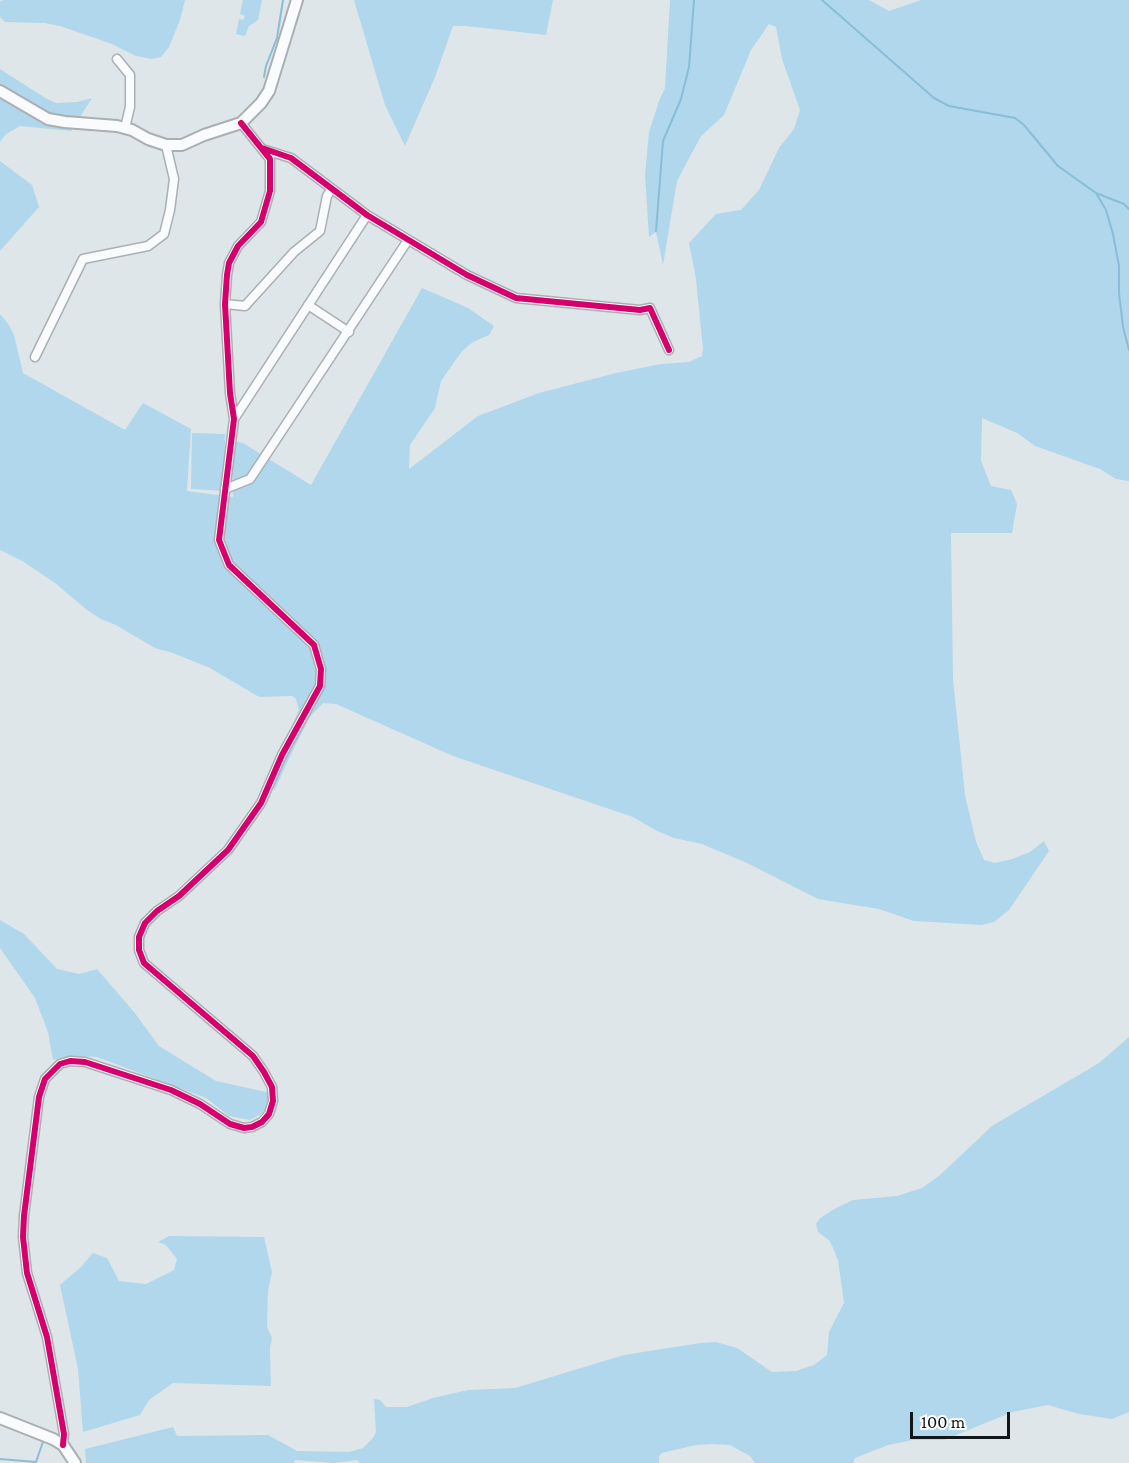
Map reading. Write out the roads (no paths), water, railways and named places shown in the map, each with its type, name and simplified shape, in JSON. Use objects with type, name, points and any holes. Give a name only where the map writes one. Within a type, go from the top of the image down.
[{"type":"street","points":[[0,91],[48,119],[125,128],[166,145],[182,145],[241,123],[261,103],[269,91],[297,0]]},
{"type":"street","points":[[117,59],[130,75],[130,107],[125,128]]},
{"type":"street","points":[[63,1445],[63,1425],[44,1321],[27,1273],[23,1237],[39,1097],[45,1079],[60,1064],[70,1061],[85,1062],[171,1090],[200,1104],[224,1121],[244,1128],[262,1122],[269,1114],[273,1101],[272,1087],[253,1056],[144,963],[139,950],[139,938],[145,923],[157,911],[179,896],[228,850],[261,803],[282,755],[320,686],[321,669],[314,645],[229,565],[219,540],[234,419],[230,393],[225,304],[229,263],[238,246],[261,222],[270,191],[270,159],[241,123]]},
{"type":"street","points":[[34,357],[83,259],[148,246],[164,234],[174,179],[166,145]]},
{"type":"street","points":[[262,148],[291,158],[367,216],[467,275],[516,298],[640,310],[650,308],[669,350]]},
{"type":"street","points":[[225,304],[245,306],[294,252],[320,231],[327,196],[331,190]]},
{"type":"street","points":[[234,419],[367,216]]},
{"type":"street","points":[[225,489],[250,479],[408,240]]},
{"type":"street","points":[[308,305],[349,332]]},
{"type":"street","points":[[0,1418],[53,1439],[63,1445],[75,1463]]},
{"type":"waterway","points":[[264,77],[277,38],[283,0]]},
{"type":"waterway","points":[[656,231],[663,141],[681,99],[689,67],[694,0]]},
{"type":"waterway","points":[[822,0],[934,98],[949,106],[1015,118],[1024,125],[1058,166],[1096,193],[1124,204],[1129,209]]},
{"type":"waterway","points":[[1096,193],[1106,210],[1113,234],[1119,266],[1123,327],[1129,350]]},
{"type":"waterway","points":[[0,1459],[36,1462],[44,1439]]}]
